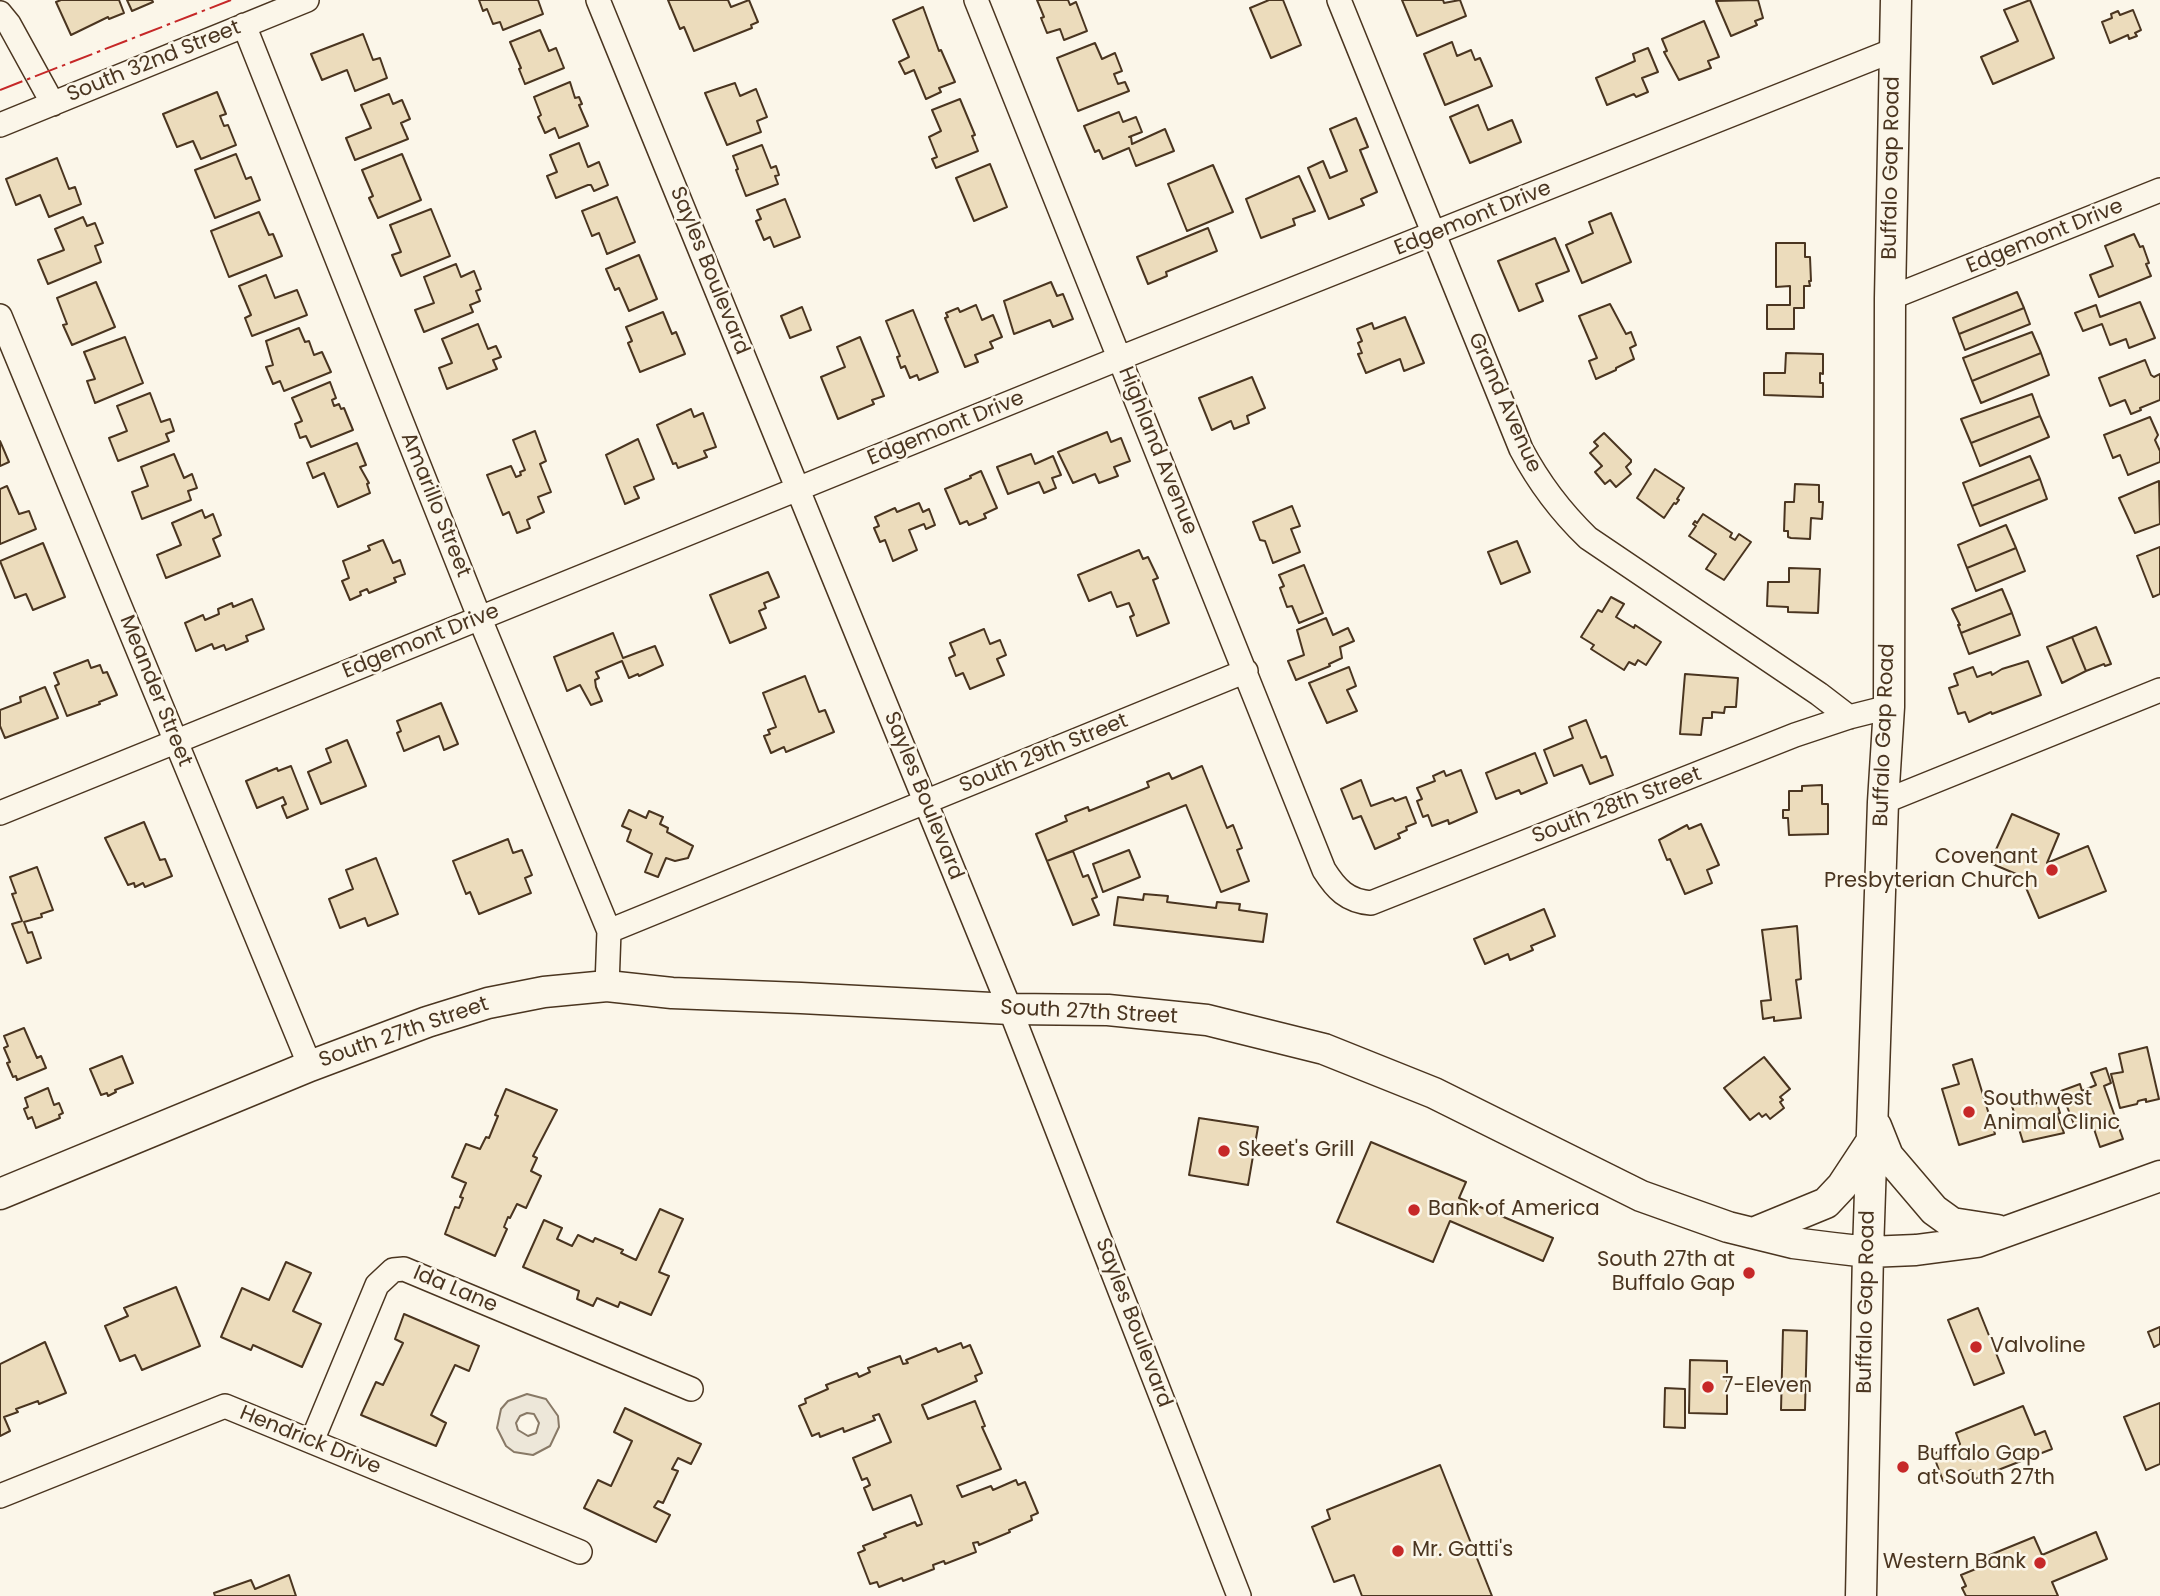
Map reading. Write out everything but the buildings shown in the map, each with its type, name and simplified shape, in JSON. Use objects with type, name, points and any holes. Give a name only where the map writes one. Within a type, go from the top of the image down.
[{"type":"main road","name":"Buffalo Gap Road","points":[[1861,1596],[1868,1252],[1883,802],[1889,707],[1890,298],[1896,0]]},
{"type":"main road","name":"South 27th Street","points":[[0,1194],[310,1066],[427,1022],[488,1003],[544,992],[607,986],[672,993],[1010,1009],[1108,1010],[1207,1020],[1324,1049],[1434,1093],[1641,1196],[1728,1227],[1793,1243],[1868,1252],[1916,1250],[1978,1242],[2160,1175]]},
{"type":"main road","points":[[1872,1129],[1888,1156],[1934,1210],[1952,1223],[2008,1232]]},
{"type":"main road","points":[[1753,1233],[1826,1203],[1842,1186],[1872,1129]]},
{"type":"street","name":"South 32nd Street","points":[[0,125],[307,0]]},
{"type":"street","name":"Sayles Boulevard","points":[[598,0],[1010,1009],[1239,1596]]},
{"type":"street","name":"Highland Avenue","points":[[976,0],[1324,870],[1335,887],[1347,897]]},
{"type":"street","name":"Grand Avenue","points":[[1339,0],[1521,449],[1539,482],[1563,513],[1588,538],[1849,717]]},
{"type":"street","points":[[0,13],[9,24],[52,104]]},
{"type":"street","name":"Amarillo Street","points":[[244,25],[480,618],[609,932],[607,986]]},
{"type":"street","name":"Edgemont Drive","points":[[0,813],[1120,358],[1894,50]]},
{"type":"street","name":"Edgemont Drive","points":[[1890,298],[2160,190]]},
{"type":"street","name":"Meander Street","points":[[0,316],[310,1066]]},
{"type":"street","name":"South 29th Street","points":[[609,932],[1246,671]]},
{"type":"street","points":[[1883,802],[2160,690]]},
{"type":"street","name":"South 28th Street","points":[[1347,897],[1357,902],[1371,902],[1795,736],[1849,717],[1889,707]]},
{"type":"street","name":"Ida Lane","points":[[312,1441],[377,1285],[393,1270],[404,1269],[691,1389]]},
{"type":"street","name":"Hendrick Drive","points":[[0,1496],[225,1406],[580,1552]]},
{"type":"shaded area","points":[[527,1394],[546,1399],[558,1416],[559,1427],[550,1446],[533,1455],[514,1452],[506,1446],[497,1428],[501,1409],[508,1401]],"holes":[[[534,1414],[539,1423],[536,1433],[528,1436],[518,1430],[516,1423],[520,1416]]]},
{"type":"power","points":[[0,90],[231,0]]},
{"type":"place","name":"Covenant Presbyterian Church","points":[[2052,870]]},
{"type":"place","name":"Southwest Animal Clinic","points":[[1969,1112]]},
{"type":"place","name":"Skeet's Grill","points":[[1224,1151]]},
{"type":"place","name":"Bank of America","points":[[1414,1210]]},
{"type":"place","name":"South 27th at Buffalo Gap","points":[[1749,1273]]},
{"type":"place","name":"Valvoline","points":[[1976,1347]]},
{"type":"place","name":"7-Eleven","points":[[1708,1387]]},
{"type":"place","name":"Buffalo Gap at South 27th","points":[[1903,1467]]},
{"type":"place","name":"Mr. Gatti's","points":[[1398,1551]]},
{"type":"place","name":"Western Bank","points":[[2040,1563]]}]
